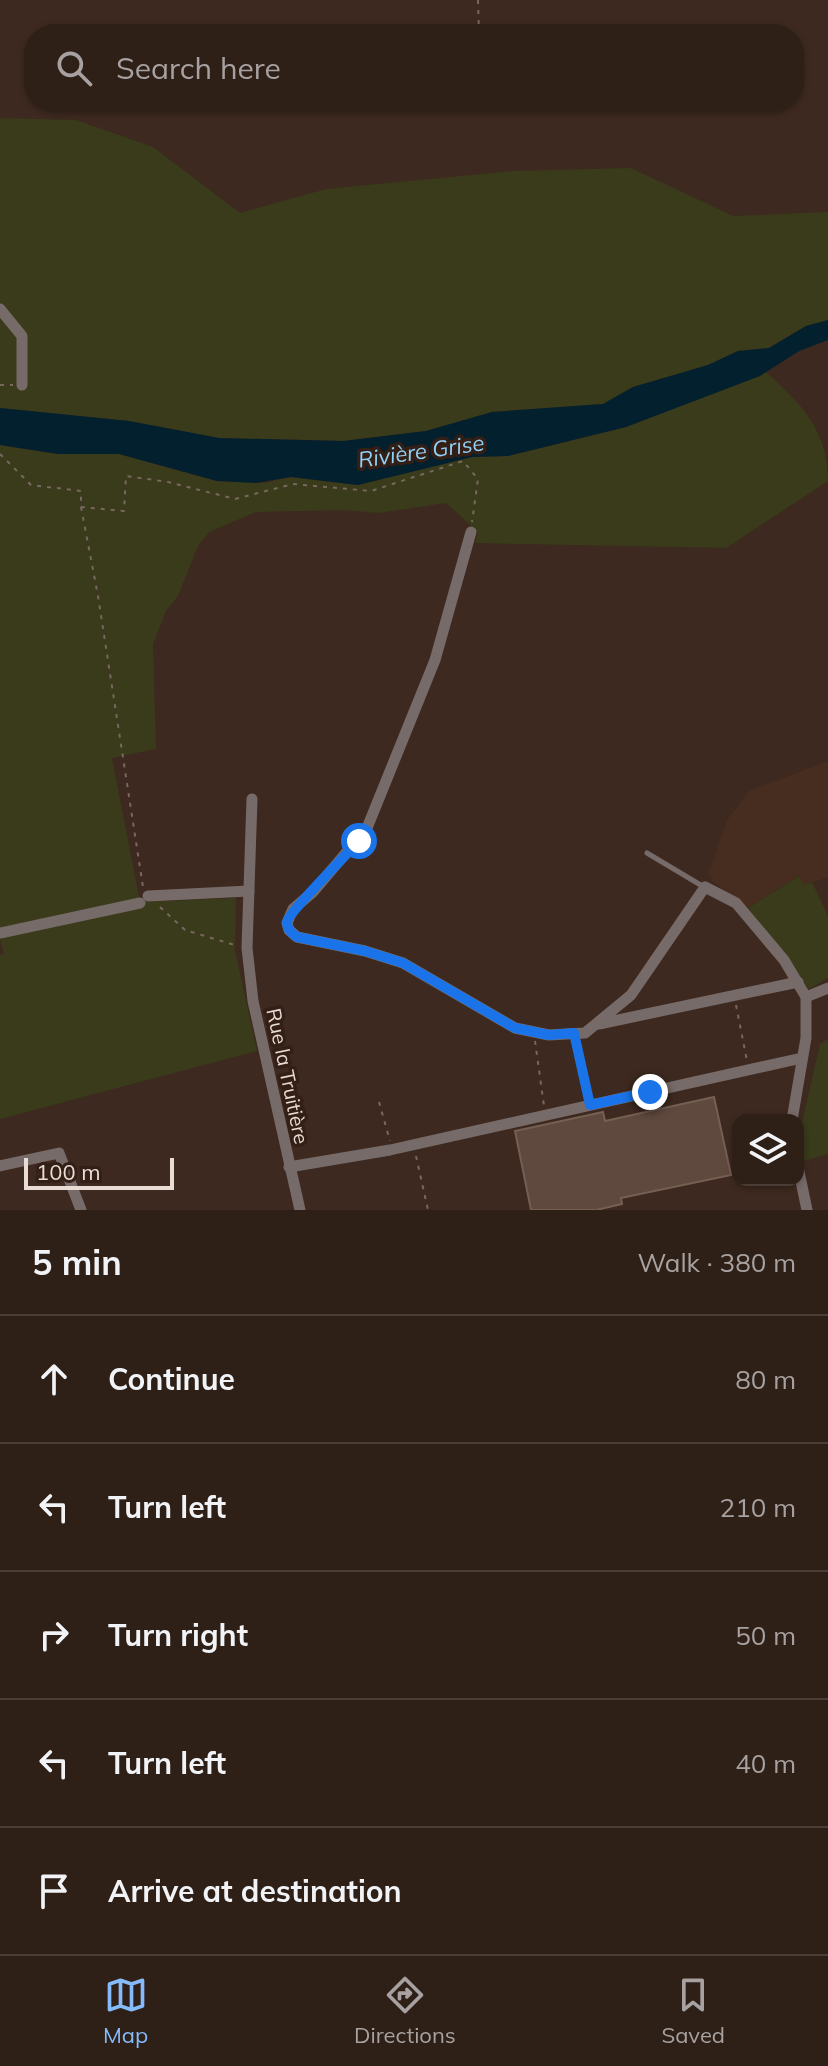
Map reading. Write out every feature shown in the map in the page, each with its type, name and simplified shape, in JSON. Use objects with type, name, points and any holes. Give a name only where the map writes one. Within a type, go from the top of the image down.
[{"type":"street","points":[[0,309],[22,336],[22,385]]},
{"type":"street","points":[[471,532],[435,660],[367,828],[313,892],[293,909],[287,923],[289,930],[297,937],[365,951],[403,963],[515,1028],[533,1032],[585,1033],[631,995],[705,887],[736,903],[798,982],[806,997],[802,1058],[793,1114]]},
{"type":"street","name":"Rue la Truitière","points":[[252,799],[247,948],[253,1001],[300,1210]]},
{"type":"street","points":[[0,933],[144,899],[249,891]]},
{"type":"street","points":[[595,1024],[798,982]]},
{"type":"street","points":[[806,997],[828,988]]},
{"type":"street","points":[[289,1167],[413,1145],[802,1058]]},
{"type":"street","points":[[0,1166],[59,1153],[81,1210]]},
{"type":"street","points":[[802,1186],[807,1210]]},
{"type":"lane","points":[[647,853],[705,887]]},
{"type":"path","points":[[478,0],[479,24]]},
{"type":"path","points":[[0,454],[31,485],[81,491],[81,507],[144,899],[185,930],[247,948]]},
{"type":"path","points":[[81,507],[124,511],[126,476],[168,482],[235,499],[293,484],[371,491],[463,461],[478,479],[471,532]]},
{"type":"path","points":[[735,996],[749,1070]]},
{"type":"path","points":[[533,1032],[545,1115]]},
{"type":"path","points":[[574,1033],[590,1105]]},
{"type":"path","points":[[379,1102],[389,1137]]},
{"type":"path","points":[[413,1145],[428,1210]]},
{"type":"shaded area","points":[[828,761],[828,877],[805,885],[798,876],[748,908],[712,881],[709,872],[727,820],[749,791]]},
{"type":"green space","points":[[0,118],[76,120],[153,147],[240,213],[326,189],[513,171],[631,168],[733,216],[828,212],[828,320],[806,326],[769,348],[738,351],[708,365],[633,387],[603,404],[492,412],[426,431],[343,441],[219,438],[129,421],[0,408]]},
{"type":"green space","points":[[766,372],[801,407],[818,433],[827,463],[828,481],[726,548],[475,543],[478,532],[446,503],[378,513],[344,510],[256,512],[209,532],[198,546],[178,596],[166,611],[153,644],[156,749],[112,758],[140,902],[236,898],[235,950],[257,1051],[0,1119],[0,955],[4,954],[0,938],[0,445],[58,454],[119,454],[217,481],[264,483],[290,477],[358,485],[472,457],[508,456],[626,427]]},
{"type":"green space","points":[[799,876],[805,885],[812,882],[828,916],[828,978],[809,989],[748,908]]},
{"type":"green space","points":[[828,1039],[828,1154],[804,1161],[804,1114],[820,1044]]},
{"type":"water","name":"Rivière Grise","points":[[828,320],[828,340],[799,351],[760,376],[626,427],[508,456],[472,457],[358,485],[291,477],[256,483],[217,481],[119,454],[58,454],[0,445],[0,408],[129,421],[219,438],[343,441],[426,431],[492,412],[603,404],[633,387],[708,365],[738,351],[769,348],[806,326]]},
{"type":"building","points":[[714,1097],[731,1175],[621,1198],[622,1204],[596,1210],[531,1210],[515,1131],[603,1112],[605,1121]]},
{"type":"route","points":[[359,841],[313,892],[293,909],[287,923],[289,930],[297,937],[365,951],[403,963],[515,1028],[549,1035],[574,1033],[590,1105],[650,1092]]}]
